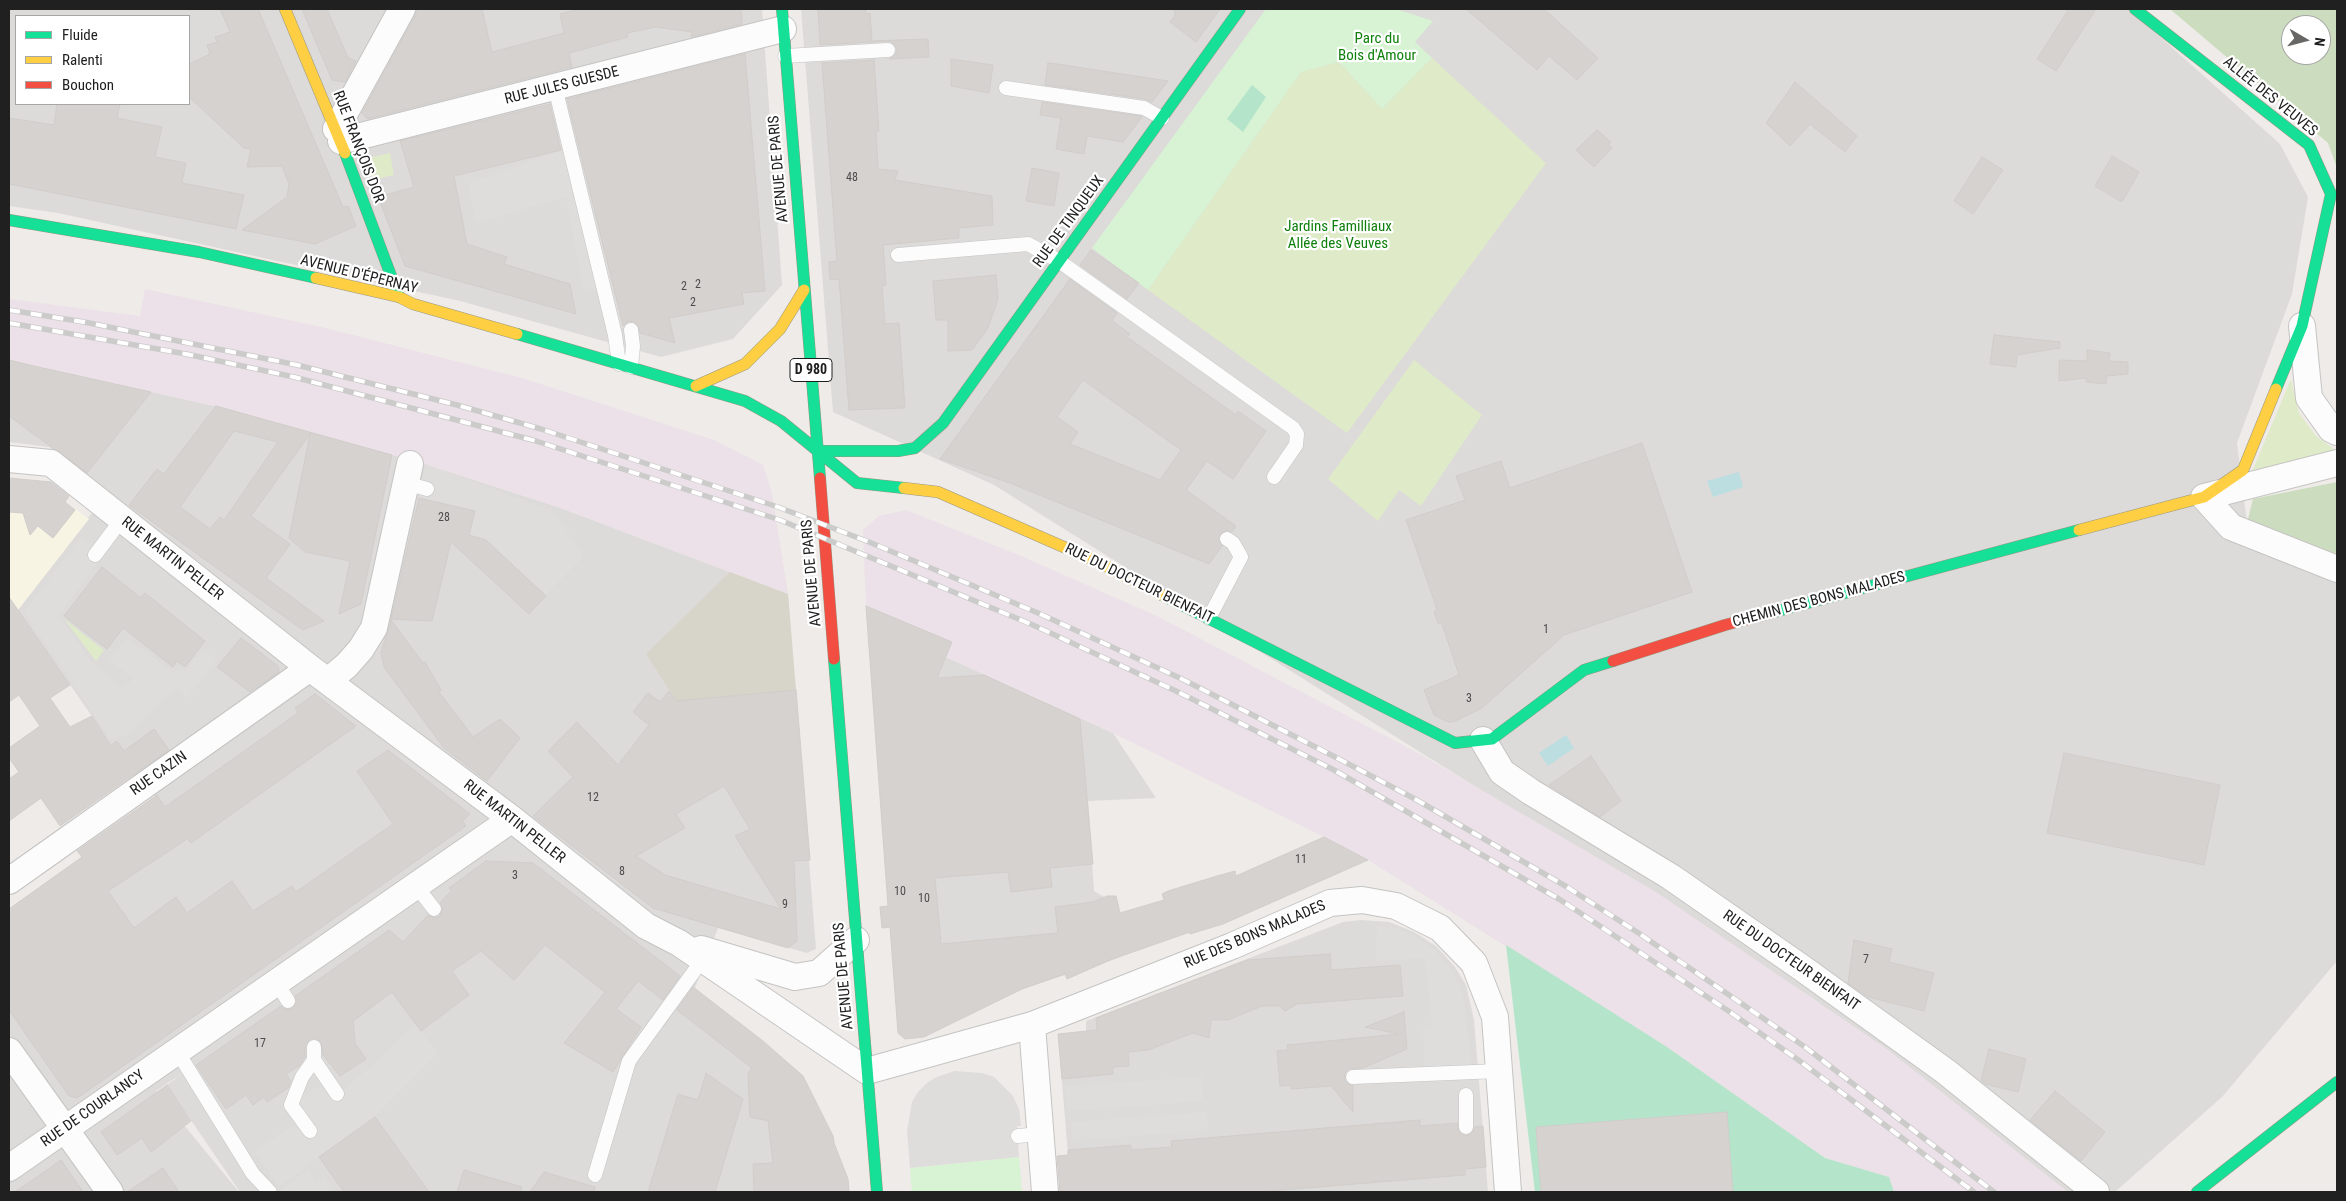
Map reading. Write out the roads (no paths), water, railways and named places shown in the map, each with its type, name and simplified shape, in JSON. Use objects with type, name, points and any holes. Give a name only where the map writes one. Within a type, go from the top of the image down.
[{"type":"main road","name":"RUE FRANÇOIS DOR","points":[[285,9],[339,135],[399,297]]},
{"type":"main road","name":"RUE DE TINQUEUX","points":[[817,451],[916,452],[943,422],[1240,9]]},
{"type":"main road","name":"ALLÉE DES VEUVES","points":[[2135,9],[2309,145],[2331,194],[2302,326]]},
{"type":"main road","name":"AVENUE DE PARIS","points":[[782,19],[877,1192]]},
{"type":"main road","name":"AVENUE D'ÉPERNAY","points":[[9,220],[198,252],[399,297],[413,304],[745,401],[781,420],[817,451]]},
{"type":"main road","points":[[696,386],[745,364],[780,329],[804,290]]},
{"type":"main road","name":"CHEMIN DES BONS MALADES","points":[[1455,743],[1492,739],[1584,670],[1725,625],[2204,497],[2243,470],[2302,326]]},
{"type":"main road","name":"RUE DU DOCTEUR BIENFAIT","points":[[817,451],[857,483],[938,492],[1098,562],[1455,743]]},
{"type":"main road","points":[[920,479],[931,491]]},
{"type":"main road","points":[[2197,1192],[2337,1082]]},
{"type":"street","points":[[339,135],[402,9]]},
{"type":"street","name":"RUE JULES GUESDE","points":[[339,135],[555,87],[782,19]]},
{"type":"street","points":[[2302,326],[2309,398],[2331,429],[2337,432]]},
{"type":"street","name":"RUE MARTIN PELLER","points":[[9,459],[51,463],[319,674],[512,819],[646,926],[679,943],[867,1071]]},
{"type":"street","name":"CHEMIN DES BONS MALADES","points":[[2204,497],[2337,463]]},
{"type":"street","points":[[319,674],[347,665],[362,649],[374,628],[414,479]]},
{"type":"street","points":[[2204,497],[2231,527],[2337,569]]},
{"type":"street","name":"RUE CAZIN","points":[[9,881],[319,674]]},
{"type":"street","name":"RUE DU DOCTEUR BIENFAIT","points":[[1483,740],[1502,772],[1530,792],[1671,877],[1802,968],[1945,1071],[2096,1192]]},
{"type":"street","name":"RUE DE COURLANCY","points":[[9,1168],[177,1051],[282,992],[416,886],[512,819]]},
{"type":"street","name":"RUE DES BONS MALADES","points":[[867,1071],[1032,1025],[1232,946],[1330,904],[1362,900],[1396,906],[1440,928],[1474,963],[1495,1018],[1508,1192]]},
{"type":"street","points":[[679,943],[795,977],[819,972],[856,940]]},
{"type":"street","points":[[1032,1025],[1029,1135],[1045,1192]]},
{"type":"street","points":[[9,1051],[110,1192]]},
{"type":"lane","points":[[785,56],[888,50]]},
{"type":"lane","points":[[555,87],[615,335],[625,366]]},
{"type":"lane","points":[[1006,88],[1144,108],[1162,118]]},
{"type":"lane","points":[[898,255],[1028,244],[1059,261],[1293,428],[1297,434],[1296,445],[1274,477]]},
{"type":"lane","points":[[625,366],[633,346],[631,330]]},
{"type":"lane","points":[[95,555],[122,519]]},
{"type":"lane","points":[[1209,618],[1241,557],[1233,543],[1227,539]]},
{"type":"lane","points":[[416,886],[434,909]]},
{"type":"lane","points":[[595,1175],[629,1061],[703,959]]},
{"type":"lane","points":[[177,1051],[253,1174],[270,1192]]},
{"type":"lane","points":[[310,1131],[291,1106],[302,1077],[314,1054],[337,1094]]},
{"type":"lane","points":[[1353,1076],[1499,1071]]},
{"type":"lane","points":[[1466,1095],[1466,1127]]},
{"type":"water","points":[[1739,472],[1743,487],[1713,497],[1707,481]]},
{"type":"water","points":[[1566,735],[1574,748],[1548,766],[1539,753]]},
{"type":"railway","points":[[9,310],[84,322],[297,365],[457,405],[541,429],[778,507],[869,542],[1038,613],[1182,679],[1341,760],[1415,799],[1567,887],[1640,934],[1805,1047],[1994,1192]]},
{"type":"railway","points":[[9,323],[186,354],[294,377],[536,441],[780,520],[1033,625],[1176,691],[1334,770],[1559,899],[1727,1010],[1797,1059],[1974,1192]]},
{"type":"park label","name":"Parc du Bois d'Amour","points":[[1377,48]]},
{"type":"park label","name":"Jardins Familliaux Allée des Veuves","points":[[1338,236]]}]
